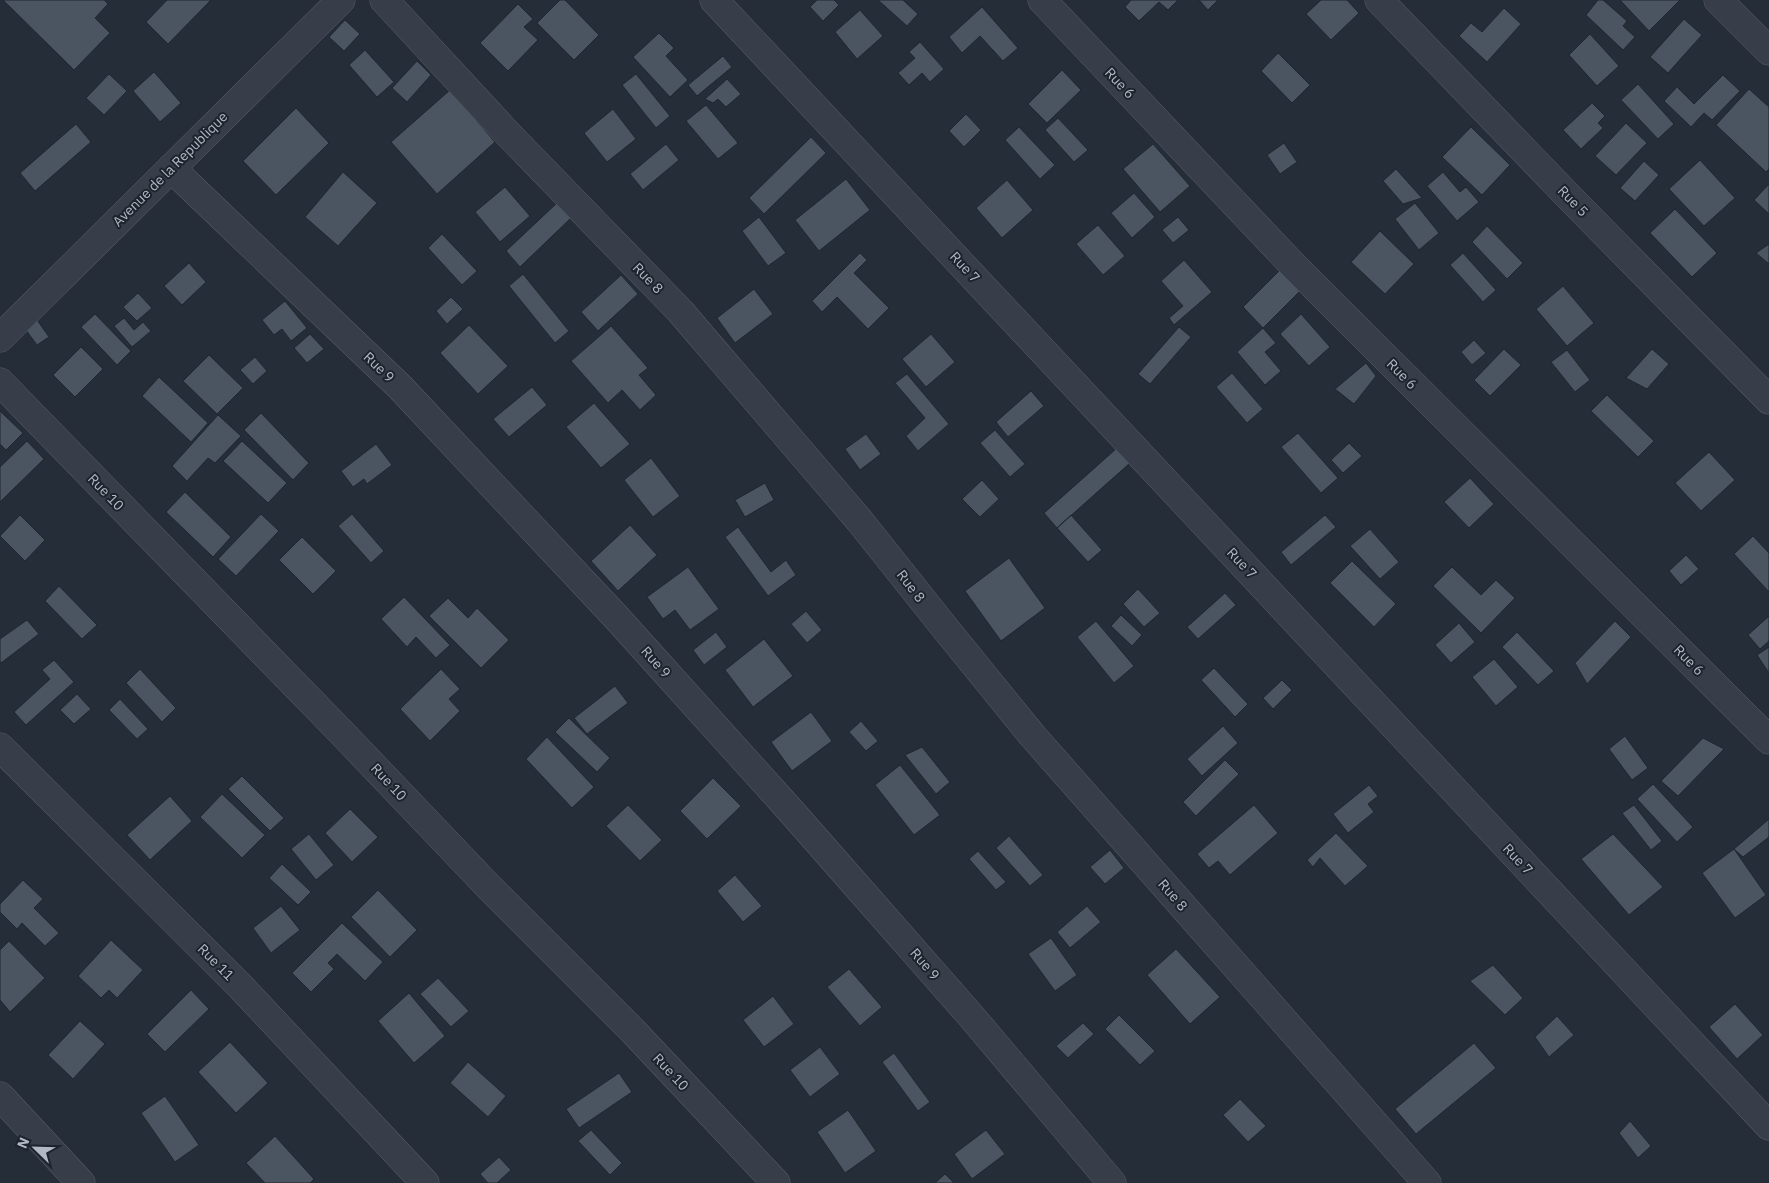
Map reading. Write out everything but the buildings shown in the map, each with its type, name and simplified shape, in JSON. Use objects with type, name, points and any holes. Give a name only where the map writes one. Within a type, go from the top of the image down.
[{"type":"street","name":"Avenue de la Republique","points":[[0,338],[341,0]]},
{"type":"street","name":"Rue 8","points":[[384,0],[508,134],[680,311],[859,520],[1031,734],[1427,1183]]},
{"type":"street","name":"Rue 7","points":[[714,0],[1769,1126]]},
{"type":"street","name":"Rue 6","points":[[1042,0],[1292,264],[1769,740]]},
{"type":"street","name":"Rue 5","points":[[1379,0],[1769,400]]},
{"type":"street","points":[[1718,0],[1769,51]]},
{"type":"street","name":"Rue 9","points":[[171,168],[400,387],[616,617],[952,994],[1112,1183]]},
{"type":"street","name":"Rue 10","points":[[0,382],[335,725],[488,886],[632,1030],[776,1183]]},
{"type":"street","name":"Rue 11","points":[[0,747],[240,986],[426,1183]]},
{"type":"street","points":[[0,1096],[81,1183]]}]
